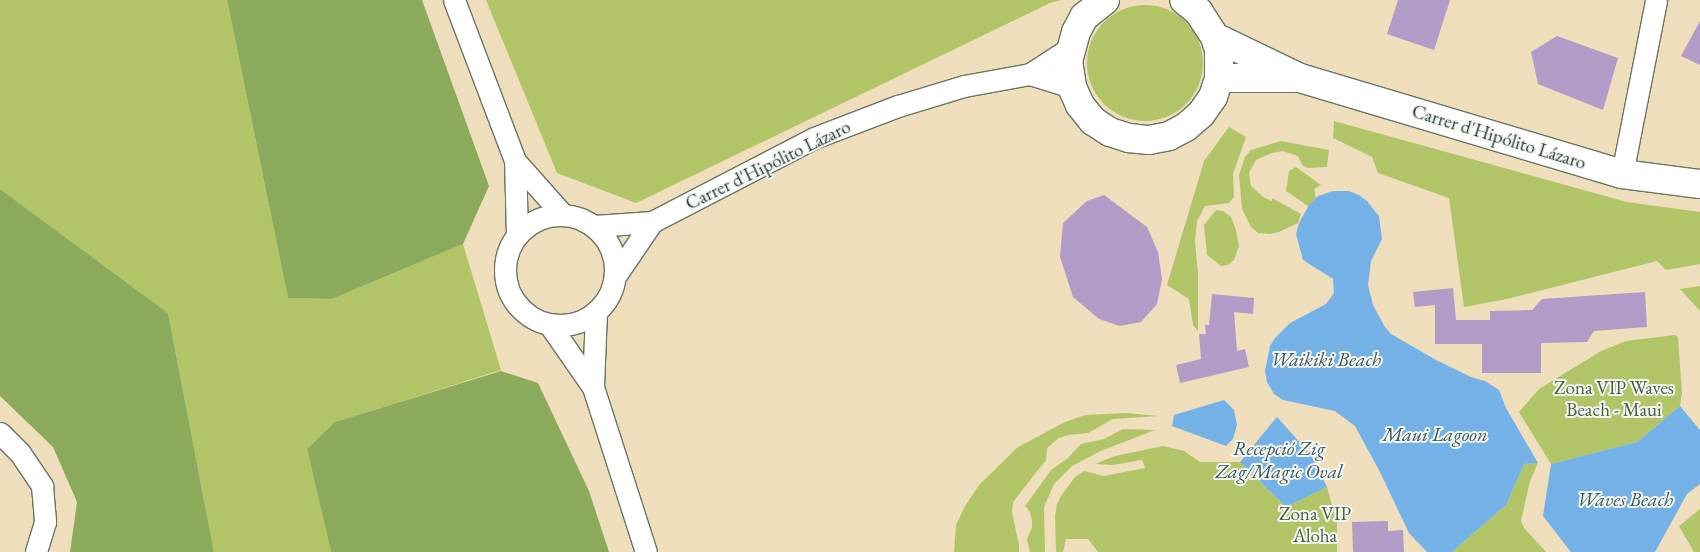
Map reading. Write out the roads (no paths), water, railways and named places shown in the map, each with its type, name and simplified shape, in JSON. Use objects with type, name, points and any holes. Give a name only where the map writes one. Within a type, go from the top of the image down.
[{"type":"street","points":[[454,0],[515,161],[517,235]]},
{"type":"street","points":[[1105,0],[1084,17],[1076,32],[1070,48],[1068,61],[1072,87],[1080,105],[1093,121],[1110,132],[1129,138],[1149,140],[1168,136],[1186,127],[1201,114],[1213,97],[1219,78],[1219,50],[1212,20]]},
{"type":"street","name":"Carrer d'Hipólito Lázaro","points":[[1184,0],[1300,78]]},
{"type":"street","points":[[1622,174],[1656,0]]},
{"type":"street","name":"Carrer d'Hipólito Lázaro","points":[[594,226],[652,222],[814,138],[898,106],[964,86],[1030,74],[1070,48]]},
{"type":"street","name":"Carrer d'Hipólito Lázaro","points":[[1030,74],[1072,87]]},
{"type":"street","name":"Carrer d'Hipólito Lázaro","points":[[1219,78],[1300,78],[1622,174],[1700,184]]},
{"type":"street","points":[[515,161],[562,214]]},
{"type":"street","points":[[562,214],[573,216],[594,226],[611,247],[616,275],[610,296],[596,312],[574,324],[549,324],[525,313],[517,306],[507,287],[505,277],[506,256],[517,235],[537,220],[562,214]]},
{"type":"street","name":"Carrer d'Hipólito Lázaro","points":[[616,275],[652,222]]},
{"type":"street","points":[[593,387],[596,312]]},
{"type":"street","points":[[549,324],[593,387],[646,552]]},
{"type":"street","points":[[0,433],[20,453],[42,486],[45,522],[36,552]]},
{"type":"water","points":[[1333,191],[1349,191],[1359,195],[1367,201],[1379,216],[1382,239],[1371,261],[1368,285],[1373,305],[1385,327],[1391,334],[1436,360],[1471,377],[1485,381],[1499,390],[1506,408],[1538,463],[1524,464],[1506,505],[1452,552],[1427,552],[1409,533],[1380,472],[1355,426],[1335,411],[1283,400],[1274,394],[1267,382],[1265,371],[1270,346],[1275,338],[1290,323],[1326,304],[1334,293],[1333,279],[1303,260],[1296,234],[1299,223],[1309,205],[1318,196]]},
{"type":"water","points":[[1224,400],[1234,410],[1237,425],[1233,439],[1226,446],[1172,426],[1174,415]]},
{"type":"water","name":"Waves Beach","points":[[1680,406],[1700,430],[1700,484],[1687,494],[1655,552],[1571,552],[1543,516],[1551,464],[1637,442]]},
{"type":"water","name":"Recepció Zig Zag/Magic Oval","points":[[1277,417],[1311,455],[1327,487],[1286,507],[1240,462]]},
{"type":"water label","name":"Waikiki Beach","points":[[1326,359]]},
{"type":"water label","name":"Maui Lagoon","points":[[1435,434]]},
{"type":"park label","name":"Zona VIP Waves Beach - Maui","points":[[1614,399]]},
{"type":"park label","name":"Zona VIP Aloha","points":[[1315,525]]}]
